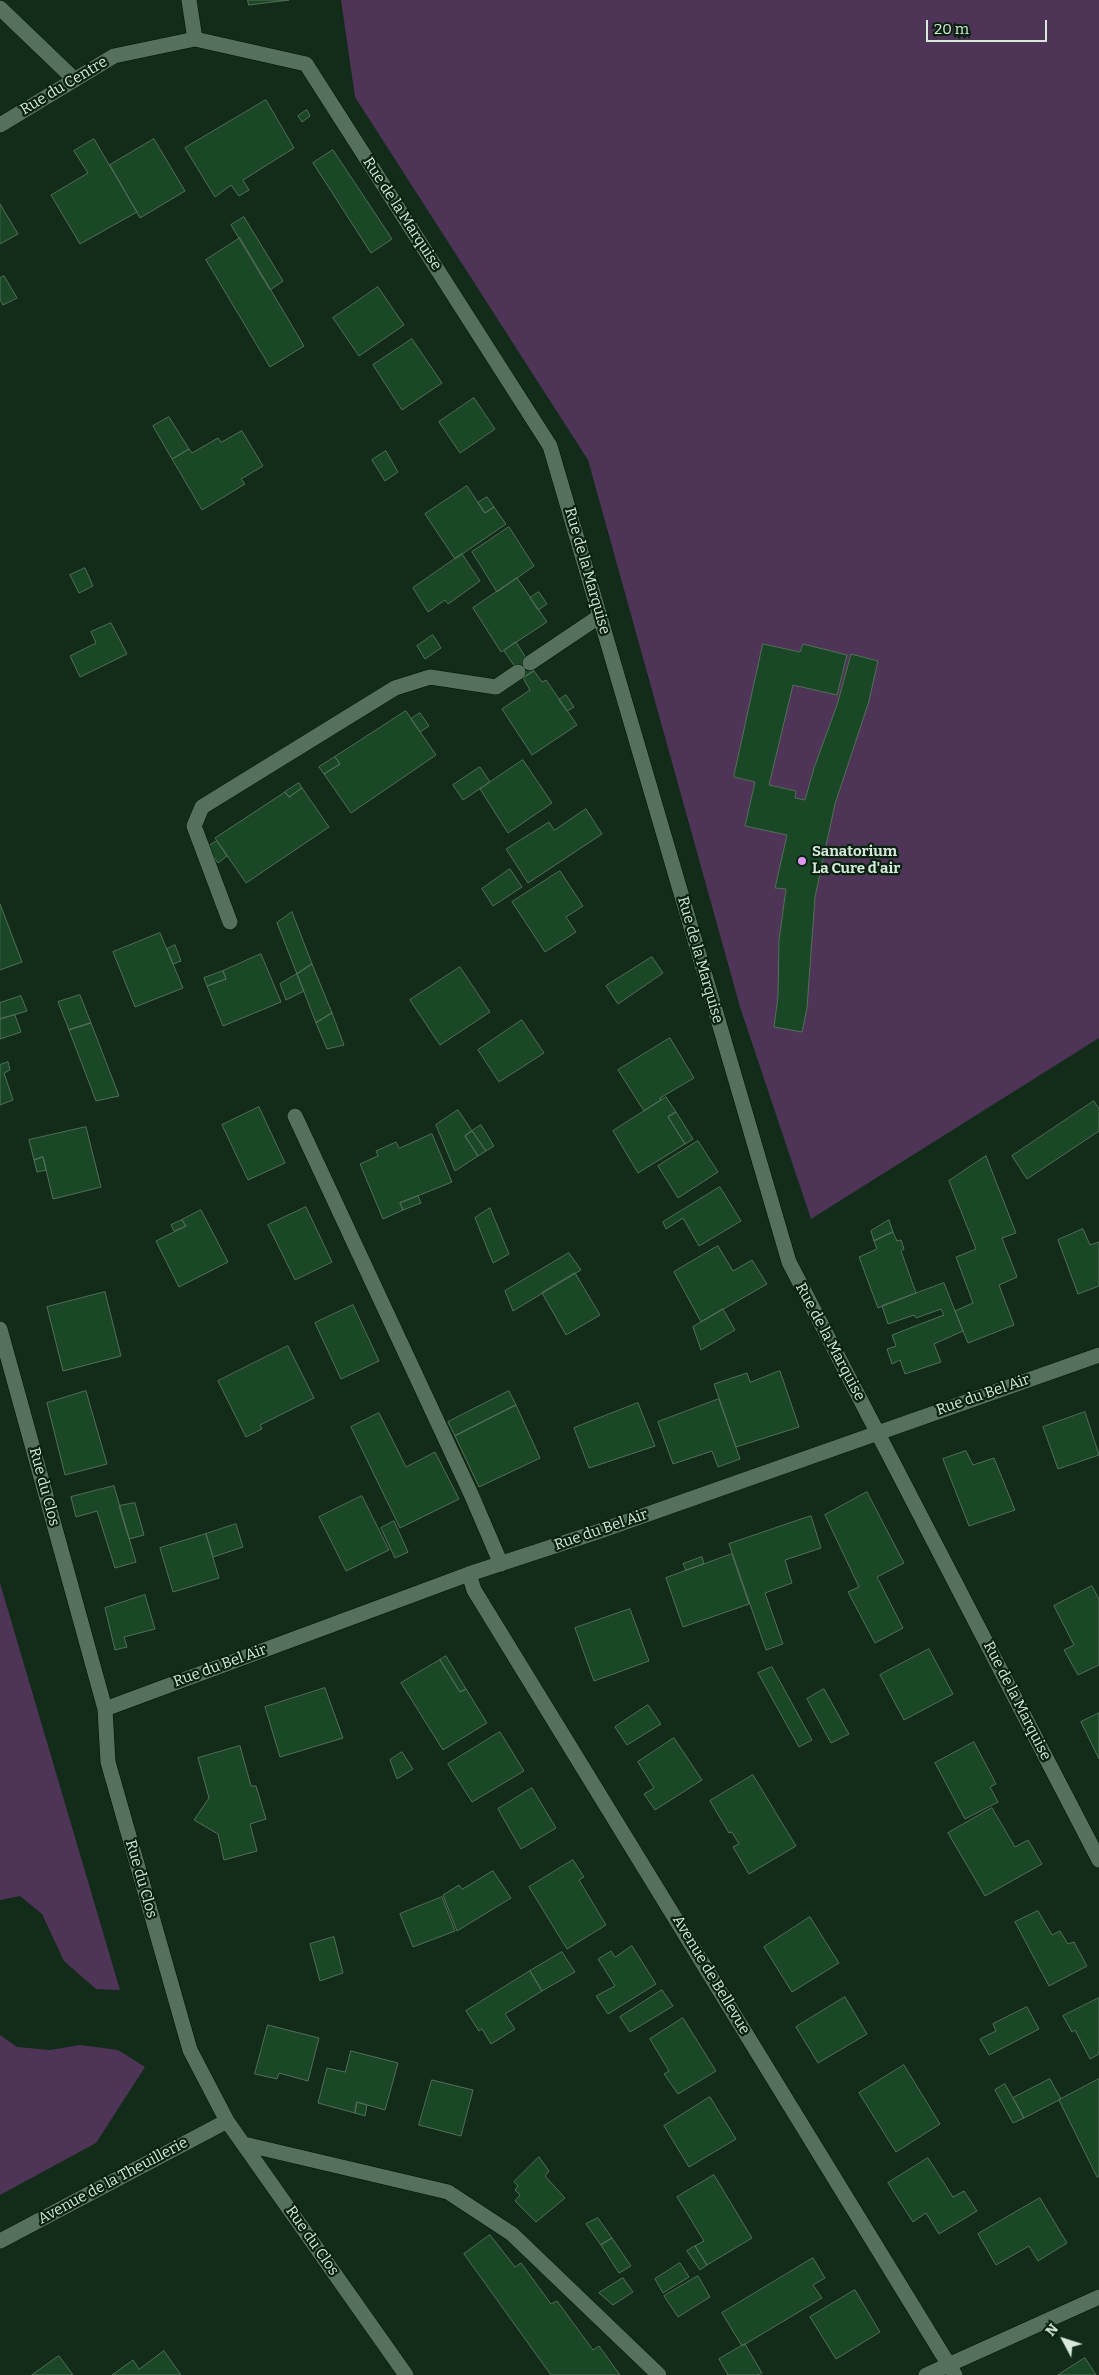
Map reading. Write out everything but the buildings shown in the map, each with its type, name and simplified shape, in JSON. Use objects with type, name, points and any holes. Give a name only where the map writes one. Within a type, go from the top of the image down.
[{"type":"street","points":[[189,0],[195,38]]},
{"type":"street","points":[[0,8],[74,80]]},
{"type":"street","name":"Rue du Centre","points":[[0,125],[114,56],[195,38],[306,64]]},
{"type":"street","name":"Rue de la Marquise","points":[[306,64],[550,446],[789,1262],[1099,1860]]},
{"type":"street","points":[[230,922],[194,826],[202,807],[395,688],[430,678],[496,687],[600,616]]},
{"type":"street","points":[[295,1116],[471,1494],[501,1564]]},
{"type":"street","name":"Rue du Clos","points":[[0,1329],[105,1709],[108,1762],[190,2050],[227,2121],[406,2375]]},
{"type":"street","name":"Rue du Bel Air","points":[[105,1709],[469,1574],[1099,1354]]},
{"type":"street","name":"Avenue de Bellevue","points":[[469,1574],[474,1590],[952,2370]]},
{"type":"street","name":"Avenue de la Theuillerie","points":[[0,2241],[227,2121]]},
{"type":"street","points":[[244,2144],[448,2192],[512,2234],[659,2375]]},
{"type":"street","points":[[926,2375],[952,2370],[1099,2297]]},
{"type":"shaded area","points":[[341,0],[1099,0],[1099,1038],[811,1219],[740,1007],[588,460],[355,97]]},
{"type":"shaded area","points":[[0,1583],[120,1990],[96,1989],[64,1961],[42,1914],[20,1896],[0,1900]]},
{"type":"shaded area","points":[[0,2035],[17,2047],[50,2050],[80,2045],[118,2050],[145,2067],[96,2143],[0,2195]]},
{"type":"place","name":"Sanatorium La Cure d'air","points":[[802,861]]}]
